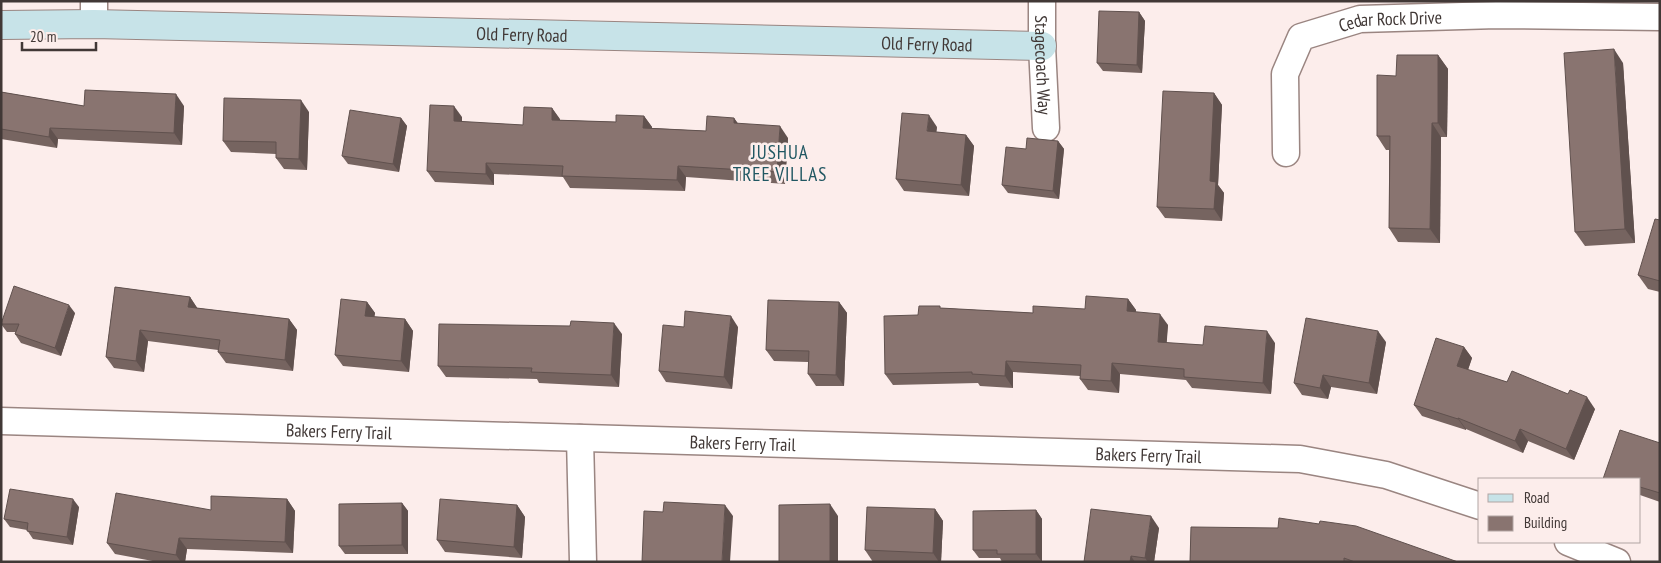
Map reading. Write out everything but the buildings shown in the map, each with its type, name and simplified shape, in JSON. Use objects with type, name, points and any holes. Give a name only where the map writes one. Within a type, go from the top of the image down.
[{"type":"street","name":"Stagecoach Way","points":[[1042,1],[1046,128]]},
{"type":"street","name":"Old Ferry Road","points":[[1,25],[94,13],[1042,46]]},
{"type":"street","name":"Cedar Rock Drive","points":[[1286,152],[1285,74],[1301,37],[1360,19],[1497,15],[1660,17]]},
{"type":"street","name":"Bakers Ferry Trail","points":[[1,421],[1300,460],[1386,475],[1478,505]]},
{"type":"street","points":[[580,438],[583,562]]},
{"type":"street","points":[[1570,543],[1617,562]]},
{"type":"district","name":"JUSHUA TREE VILLAS","points":[[780,163]]}]
